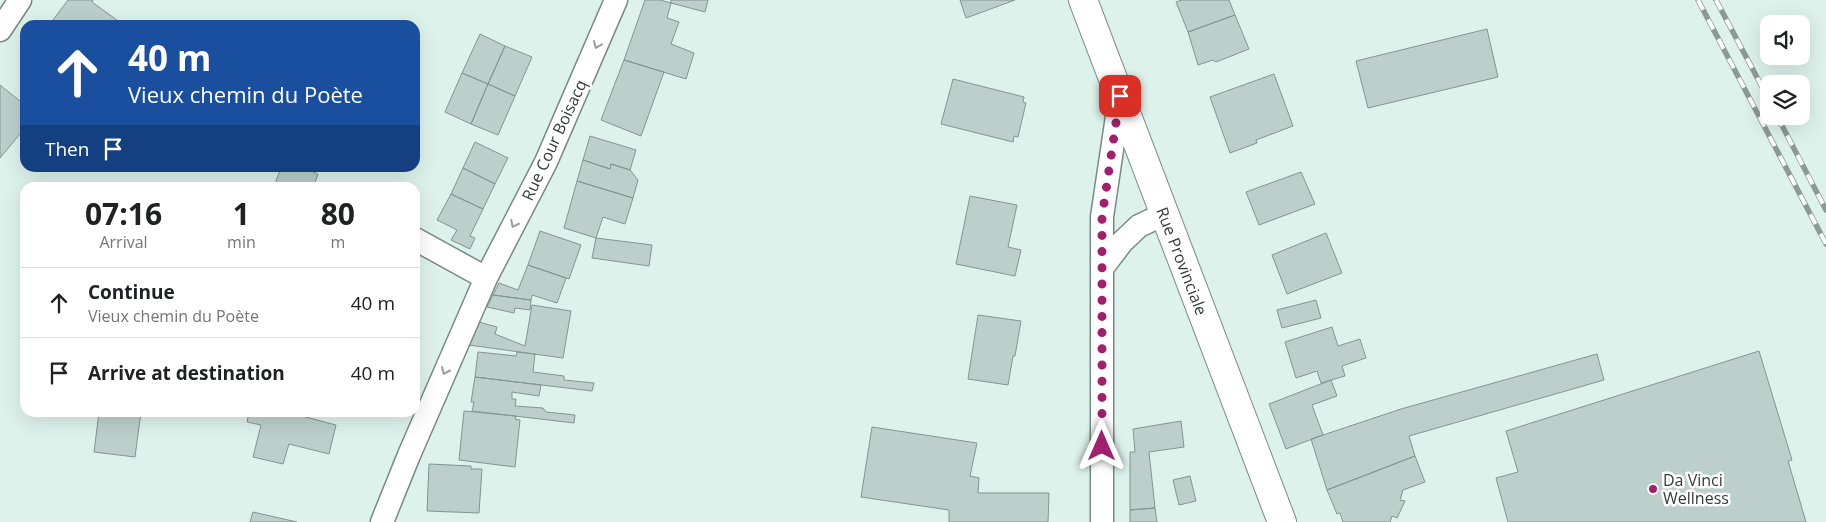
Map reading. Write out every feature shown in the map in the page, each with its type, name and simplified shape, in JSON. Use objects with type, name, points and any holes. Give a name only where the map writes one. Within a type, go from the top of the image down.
[{"type":"main road","name":"Rue Provinciale","points":[[1083,0],[1282,522]]},
{"type":"street","points":[[0,30],[20,0]]},
{"type":"street","name":"Rue Cour Boisacq","points":[[382,522],[486,278],[546,162],[616,0]]},
{"type":"street","points":[[1102,522],[1102,217],[1120,96]]},
{"type":"street","points":[[1102,267],[1122,242],[1139,226],[1164,214]]},
{"type":"street","points":[[420,242],[486,278]]},
{"type":"building","points":[[68,0],[93,0],[92,2],[117,20],[53,20]]},
{"type":"building","points":[[645,0],[660,0],[671,3],[667,18],[679,22],[671,44],[694,53],[686,79],[624,60]]},
{"type":"building","points":[[671,0],[708,0],[705,12],[671,3]]},
{"type":"building","points":[[960,0],[1015,0],[966,18]]},
{"type":"building","points":[[1182,0],[1229,0],[1235,15],[1188,32],[1176,2]]},
{"type":"building","points":[[1235,15],[1249,49],[1216,62],[1213,60],[1198,65],[1188,32]]},
{"type":"building","points":[[1487,29],[1498,77],[1368,108],[1356,61]]},
{"type":"building","points":[[480,34],[505,46],[488,84],[462,73]]},
{"type":"building","points":[[505,46],[532,57],[515,96],[488,84]]},
{"type":"building","points":[[624,60],[664,72],[641,136],[601,120]]},
{"type":"building","points":[[462,73],[488,84],[471,124],[445,112]]},
{"type":"building","points":[[1274,74],[1293,126],[1256,140],[1257,143],[1230,153],[1210,97]]},
{"type":"building","points":[[953,79],[1024,97],[1023,102],[1026,103],[1018,137],[1014,136],[1013,142],[941,124]]},
{"type":"building","points":[[488,84],[515,96],[498,135],[471,124]]},
{"type":"building","points":[[0,85],[20,101],[20,134],[0,158]]},
{"type":"building","points":[[590,136],[636,150],[630,170],[611,164],[610,169],[583,160]]},
{"type":"building","points":[[475,142],[508,158],[495,184],[463,168]]},
{"type":"building","points":[[583,160],[610,169],[611,164],[630,170],[638,180],[633,198],[577,181]]},
{"type":"building","points":[[463,168],[495,184],[483,209],[451,194]]},
{"type":"building","points":[[279,172],[313,172],[318,174],[315,182],[276,182]]},
{"type":"building","points":[[1301,172],[1315,204],[1259,225],[1246,192]]},
{"type":"building","points":[[577,181],[633,198],[625,224],[603,217],[596,238],[564,228]]},
{"type":"building","points":[[451,194],[483,209],[470,236],[475,238],[470,249],[451,240],[457,230],[437,220]]},
{"type":"building","points":[[970,196],[1017,205],[1008,247],[1021,250],[1015,276],[956,264]]},
{"type":"building","points":[[540,231],[581,245],[569,279],[528,265]]},
{"type":"building","points":[[1326,233],[1342,273],[1287,294],[1272,255]]},
{"type":"building","points":[[596,238],[652,245],[649,266],[592,258]]},
{"type":"building","points":[[528,265],[566,278],[557,303],[532,295],[531,300],[493,295],[499,283],[518,290]]},
{"type":"building","points":[[493,295],[531,300],[530,310],[515,308],[514,313],[487,307]]},
{"type":"building","points":[[1316,300],[1321,318],[1282,328],[1277,310]]},
{"type":"building","points":[[532,305],[571,311],[563,358],[469,345],[479,322],[497,327],[495,334],[525,346]]},
{"type":"building","points":[[978,315],[1021,321],[1008,385],[968,379]]},
{"type":"building","points":[[1332,327],[1338,346],[1360,339],[1366,358],[1342,366],[1345,376],[1321,383],[1317,371],[1296,378],[1285,342]]},
{"type":"building","points":[[1759,351],[1792,460],[1788,461],[1806,522],[1508,522],[1496,478],[1518,472],[1506,431]]},
{"type":"building","points":[[478,352],[516,356],[517,352],[535,354],[533,372],[564,376],[564,380],[594,383],[592,391],[475,377]]},
{"type":"building","points":[[1597,354],[1604,380],[1409,436],[1415,456],[1327,490],[1311,439],[1401,409]]},
{"type":"building","points":[[475,377],[541,385],[539,396],[512,392],[512,399],[516,399],[515,406],[543,408],[546,412],[575,415],[574,423],[472,411],[474,402],[471,402]]},
{"type":"building","points":[[1331,380],[1337,396],[1312,405],[1323,435],[1286,449],[1269,404]]},
{"type":"building","points":[[464,411],[516,416],[515,419],[520,420],[515,467],[459,460]]},
{"type":"building","points":[[98,417],[140,417],[135,457],[94,452]]},
{"type":"building","points":[[248,417],[306,417],[336,425],[329,454],[289,444],[283,464],[253,457],[261,425],[247,422]]},
{"type":"building","points":[[1181,421],[1184,447],[1149,452],[1155,508],[1130,510],[1130,452],[1135,452],[1133,429]]},
{"type":"building","points":[[872,427],[977,443],[970,476],[979,478],[978,493],[1049,493],[1048,522],[949,522],[949,510],[861,497]]},
{"type":"building","points":[[1415,456],[1425,482],[1403,490],[1400,500],[1405,501],[1397,518],[1392,516],[1390,522],[1343,522],[1340,513],[1337,514],[1327,490]]},
{"type":"building","points":[[429,464],[471,466],[471,469],[482,469],[479,513],[427,511]]},
{"type":"building","points":[[1190,476],[1196,501],[1179,505],[1173,480]]},
{"type":"building","points":[[1155,508],[1157,522],[1130,522],[1130,510]]},
{"type":"building","points":[[253,512],[297,522],[250,522]]},
{"type":"railway","points":[[1698,0],[1826,244]]},
{"type":"railway","points":[[1716,0],[1760,83]]},
{"type":"railway","points":[[1782,125],[1826,210]]},
{"type":"place","name":"Da Vinci Wellness","points":[[1653,489]]},
{"type":"route","points":[[1102,446],[1102,217],[1120,96]]}]
